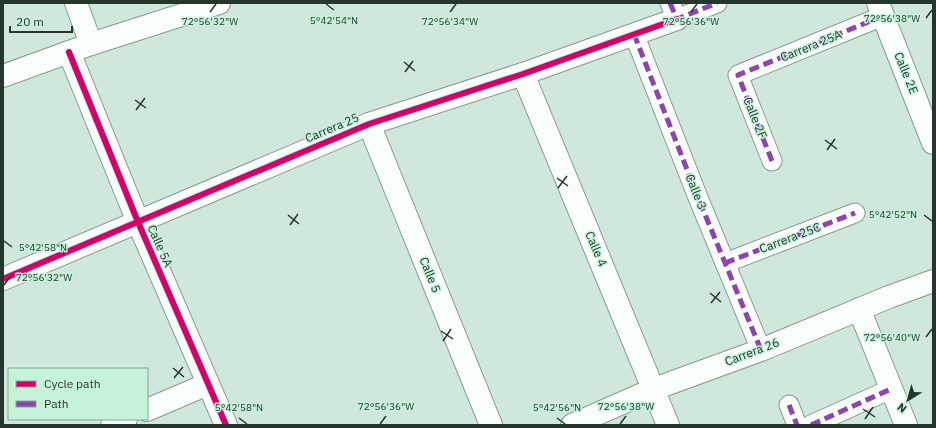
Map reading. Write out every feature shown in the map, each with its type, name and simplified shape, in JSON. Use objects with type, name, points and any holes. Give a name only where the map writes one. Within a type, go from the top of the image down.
[{"type":"street","points":[[76,3],[91,44]]},
{"type":"street","points":[[3,76],[91,44],[219,3]]},
{"type":"street","name":"Carrera 25","points":[[3,279],[369,124],[523,74],[634,34],[673,11],[717,3]]},
{"type":"street","name":"Carrera 25A","points":[[738,75],[881,10]]},
{"type":"street","name":"Calle 2E","points":[[881,10],[927,110],[933,142]]},
{"type":"street","name":"Calle 3","points":[[634,34],[761,350]]},
{"type":"street","name":"Calle 5A","points":[[69,52],[138,222],[226,425]]},
{"type":"street","name":"Calle 4","points":[[523,74],[668,425]]},
{"type":"street","name":"Calle 2F","points":[[738,75],[772,160]]},
{"type":"street","name":"Calle 5","points":[[369,124],[491,425]]},
{"type":"street","name":"Carrera 25C","points":[[725,262],[855,213]]},
{"type":"street","name":"Carrera 26","points":[[572,425],[654,389],[761,350],[859,309],[933,281]]},
{"type":"street","points":[[859,309],[906,425]]},
{"type":"street","points":[[148,410],[208,384]]},
{"type":"street","points":[[811,425],[891,389]]},
{"type":"street","points":[[789,405],[797,425]]},
{"type":"street","points":[[112,425],[124,420]]},
{"type":"marked path","points":[[670,3],[677,19],[717,3]]},
{"type":"marked path","points":[[772,161],[738,75],[883,16]]},
{"type":"marked path","points":[[634,34],[697,195],[761,350]]},
{"type":"marked path","points":[[725,263],[855,213]]},
{"type":"marked path","points":[[811,425],[891,389]]},
{"type":"marked path","points":[[789,405],[797,425]]},
{"type":"cycle path","points":[[3,279],[369,124],[523,74],[677,19]]},
{"type":"cycle path","points":[[69,52],[138,222],[226,425]]}]
